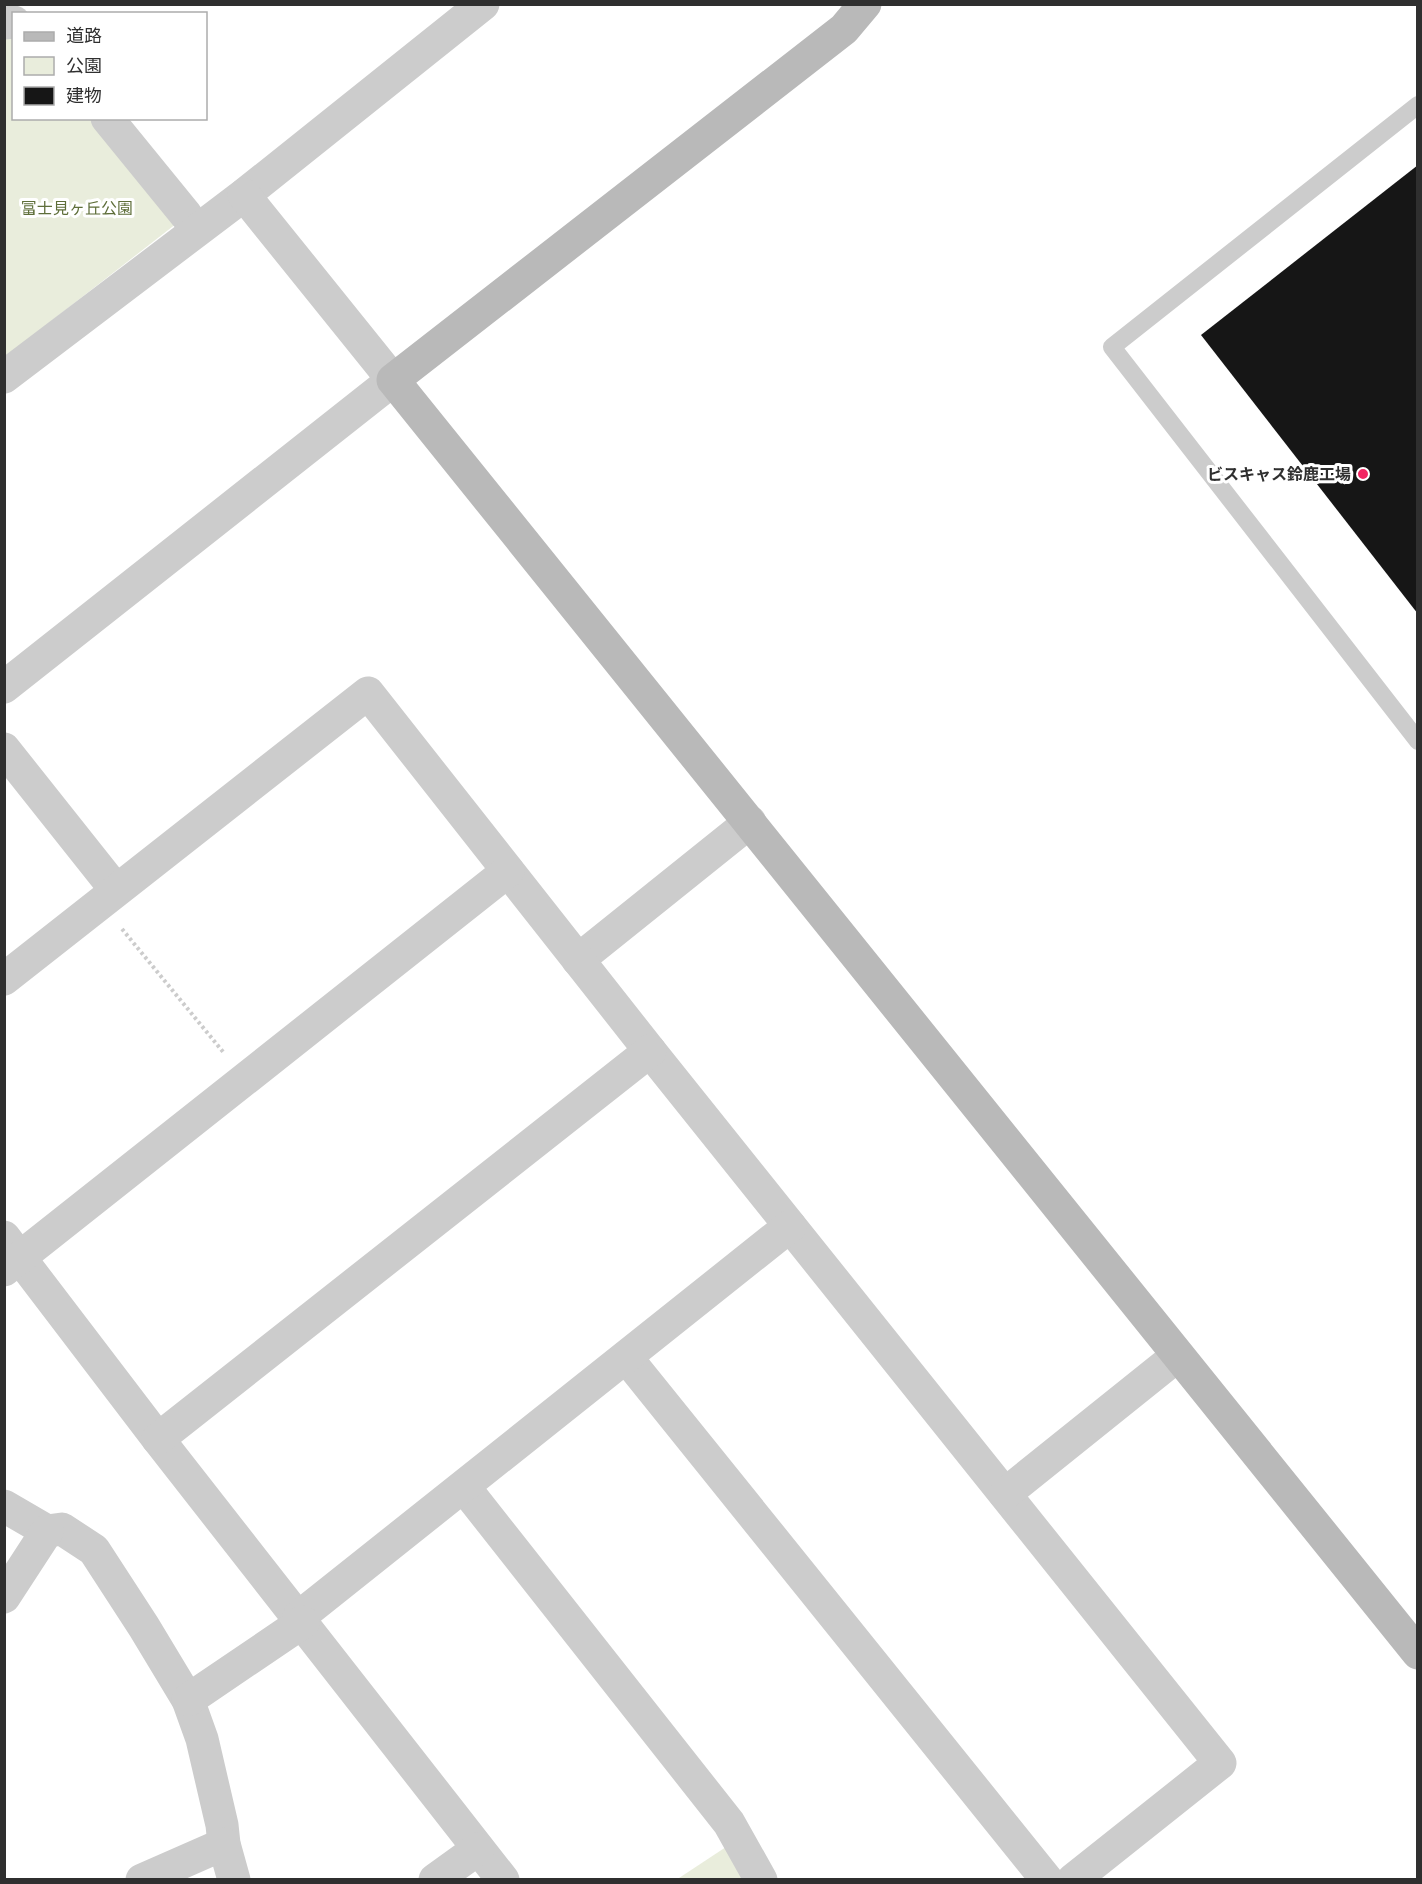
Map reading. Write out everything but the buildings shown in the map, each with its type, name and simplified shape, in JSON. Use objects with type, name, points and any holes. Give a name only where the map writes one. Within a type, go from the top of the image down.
[{"type":"street","points":[[4,377],[244,195],[483,4]]},
{"type":"street","points":[[4,687],[844,28],[865,4]]},
{"type":"street","points":[[109,120],[186,215]]},
{"type":"street","points":[[244,195],[1418,1653]]},
{"type":"street","points":[[4,979],[368,693],[650,1051],[1220,1763],[1073,1880]]},
{"type":"street","points":[[4,749],[108,896]]},
{"type":"street","points":[[578,960],[750,822]]},
{"type":"street","points":[[503,1880],[301,1619],[10,1254],[245,1080],[508,871]]},
{"type":"street","points":[[158,1438],[650,1051]]},
{"type":"street","points":[[188,1700],[301,1619],[790,1226]]},
{"type":"street","points":[[1005,1494],[1177,1356]]},
{"type":"street","points":[[626,1357],[1047,1880]]},
{"type":"street","points":[[464,1487],[729,1823],[761,1880]]},
{"type":"street","points":[[4,1506],[47,1531],[62,1529],[94,1550],[144,1627],[188,1700],[202,1739],[234,1880]]},
{"type":"street","points":[[4,1598],[47,1531]]},
{"type":"street","points":[[142,1880],[224,1844]]},
{"type":"street","points":[[435,1880],[478,1849]]},
{"type":"lane","points":[[1418,105],[1112,347],[1418,741]]},
{"type":"path","points":[[108,896],[245,1080]]},
{"type":"green space","name":"富士見ヶ丘公園","points":[[12,28],[12,120],[102,120],[181,220],[5,357],[4,29]]},
{"type":"green space","points":[[726,1847],[744,1880],[676,1880]]},
{"type":"place","name":"ビスキャス鈴鹿工場","points":[[1363,474]]}]
